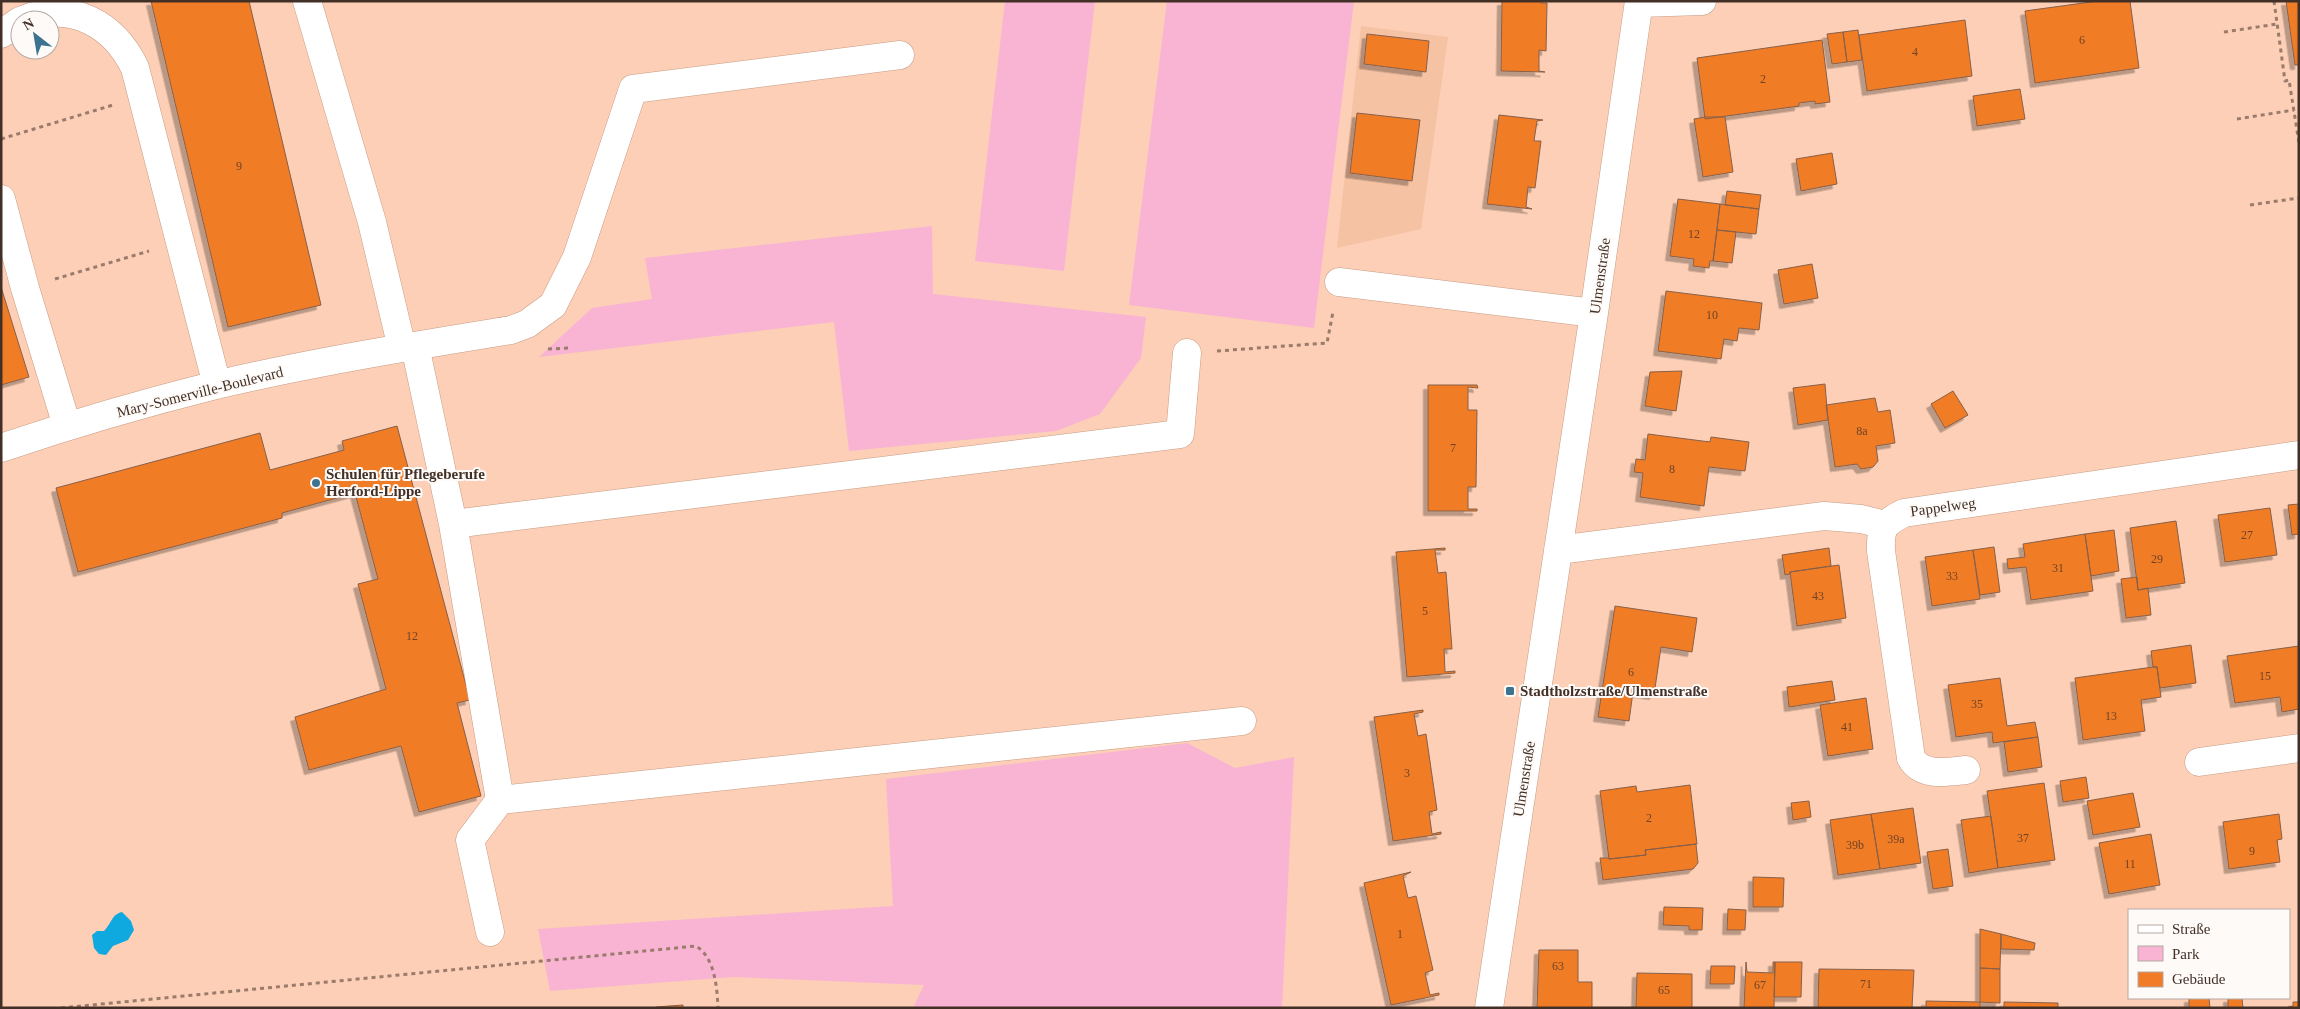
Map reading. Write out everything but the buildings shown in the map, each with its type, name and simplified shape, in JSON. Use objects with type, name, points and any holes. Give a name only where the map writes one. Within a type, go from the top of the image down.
[{"type":"street","points":[[307,1],[408,347],[453,524],[500,800],[470,840],[490,932]]},
{"type":"street","points":[[1639,2],[1702,1]]},
{"type":"street","name":"Ulmenstraße","points":[[1489,1008],[1639,2]]},
{"type":"street","points":[[60,13],[87,18],[104,28],[118,39],[128,53],[135,68],[217,385]]},
{"type":"street","name":"Mary-Somerville-Boulevard","points":[[1,448],[67,426],[217,385],[408,347],[511,330],[527,324],[553,305],[577,257],[633,90],[900,55]]},
{"type":"street","points":[[1,198],[25,288],[67,426]]},
{"type":"street","points":[[1339,282],[1594,313]]},
{"type":"street","points":[[453,524],[1180,434],[1187,353]]},
{"type":"street","name":"Pappelweg","points":[[1885,525],[1892,518],[1904,513],[2299,455]]},
{"type":"street","points":[[1558,550],[1824,516],[1860,519],[1885,525],[1880,534],[1881,551],[1912,758],[1915,764],[1922,770],[1940,772],[1966,770]]},
{"type":"street","points":[[500,800],[1242,721]]},
{"type":"street","points":[[2199,762],[2299,748]]},
{"type":"path","points":[[2274,1],[2285,81],[2289,80],[2299,143]]},
{"type":"path","points":[[2224,32],[2277,24]]},
{"type":"path","points":[[1,139],[142,96]]},
{"type":"path","points":[[2237,118],[2294,110]]},
{"type":"path","points":[[2250,205],[2299,198]]},
{"type":"path","points":[[25,288],[180,242]]},
{"type":"path","points":[[1187,353],[1327,343],[1339,282]]},
{"type":"path","points":[[61,1008],[696,946],[704,951],[717,984],[718,1008]]},
{"type":"shaded area","points":[[1361,26],[1448,37],[1421,229],[1337,248]]},
{"type":"green space","points":[[1005,1],[1095,1],[1064,271],[975,261]]},
{"type":"green space","points":[[1167,1],[1354,1],[1314,328],[1129,305]]},
{"type":"green space","points":[[932,226],[933,294],[1146,317],[1141,358],[1100,414],[1056,431],[849,451],[834,322],[539,357],[592,308],[652,299],[645,258]]},
{"type":"green space","points":[[1187,743],[1235,768],[1294,757],[1282,1008],[913,1008],[924,985],[734,977],[550,991],[538,929],[893,906],[886,779]]},
{"type":"water","points":[[122,912],[131,921],[134,930],[128,940],[113,946],[106,955],[99,954],[94,948],[92,935],[97,931],[104,931],[114,917]]},
{"type":"place","name":"Schulen für Pflegeberufe Herford-Lippe","points":[[316,483]]},
{"type":"place","name":"Stadtholzstraße/Ulmenstraße","points":[[1510,691]]}]
